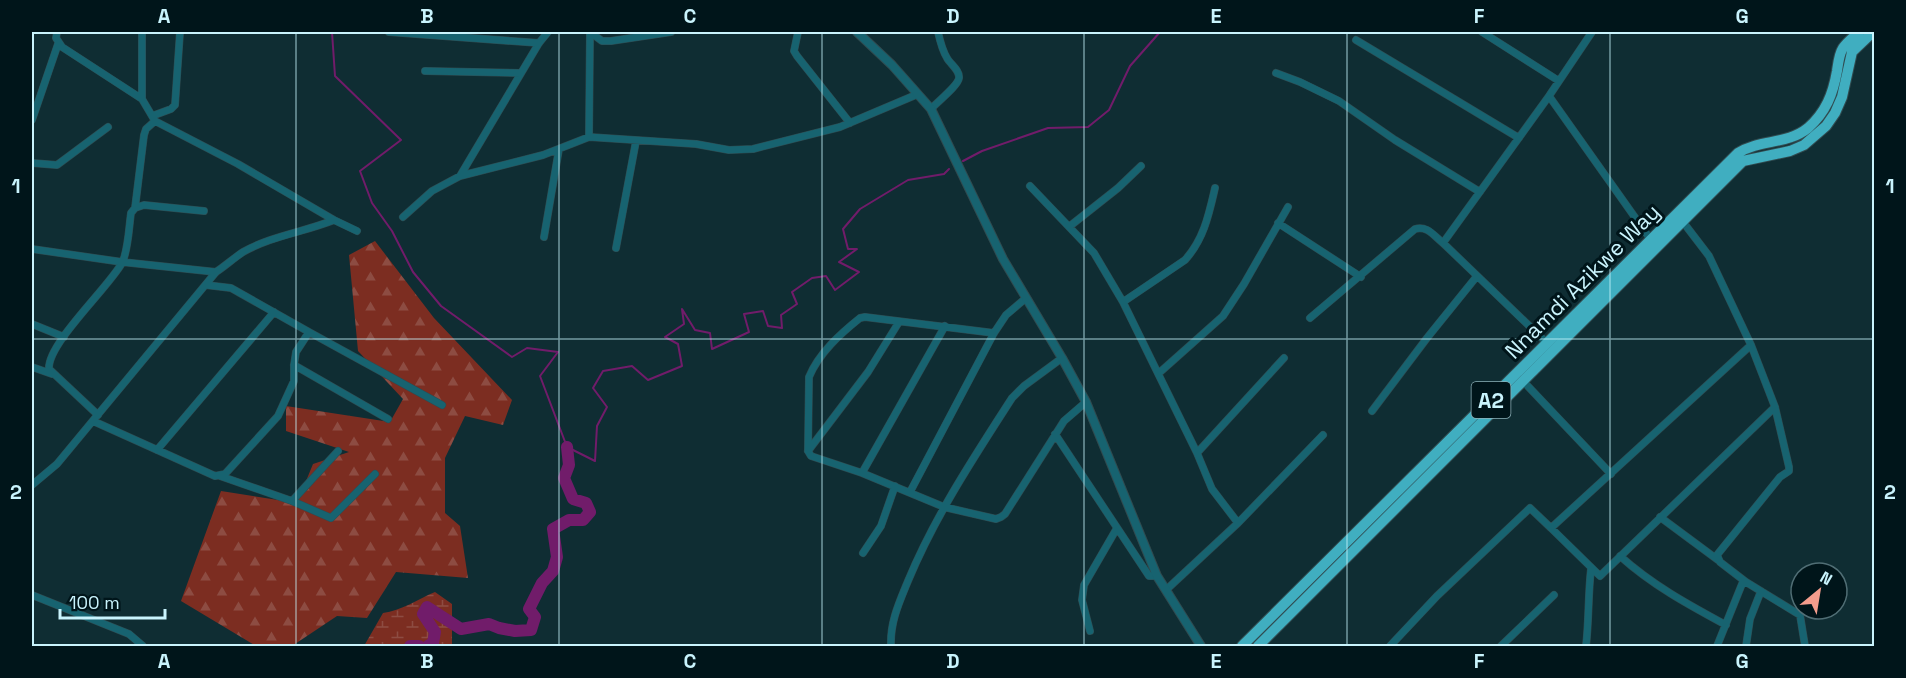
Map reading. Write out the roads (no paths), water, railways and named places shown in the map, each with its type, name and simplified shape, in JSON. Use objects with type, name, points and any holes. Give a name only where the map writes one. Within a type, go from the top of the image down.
[{"type":"highway","name":"Nnamdi Azikwe Way","points":[[1242,646],[1738,153],[1751,146],[1797,136],[1818,119],[1833,92],[1841,49],[1859,32]]},
{"type":"highway","name":"Nnamdi Azikwe Way","points":[[1258,646],[1743,161],[1790,151],[1804,145],[1826,126],[1842,97],[1852,52],[1873,32]]},
{"type":"street","points":[[32,120],[58,44],[57,32]]},
{"type":"street","points":[[142,32],[142,99]]},
{"type":"street","points":[[180,32],[175,105],[153,118],[144,135],[135,208],[131,213],[123,262],[64,337],[49,362],[49,369],[95,418],[214,476],[220,476],[292,501],[331,518],[375,474]]},
{"type":"street","points":[[389,32],[473,35],[538,43]]},
{"type":"street","points":[[460,176],[538,43],[549,32]]},
{"type":"street","points":[[590,32],[602,41],[671,32]]},
{"type":"street","points":[[589,137],[590,32]]},
{"type":"street","points":[[798,32],[794,51],[850,123]]},
{"type":"street","points":[[857,32],[892,65],[931,109],[1003,259],[1086,402],[1157,576],[1201,646]]},
{"type":"street","points":[[931,109],[959,78],[959,72],[942,49],[938,32]]},
{"type":"street","points":[[1482,32],[1559,81]]},
{"type":"street","points":[[1443,243],[1592,32]]},
{"type":"street","points":[[1356,40],[1519,138]]},
{"type":"street","points":[[58,44],[142,99],[153,118],[357,231]]},
{"type":"street","points":[[425,71],[521,73]]},
{"type":"street","points":[[1276,73],[1339,101],[1395,140],[1480,192]]},
{"type":"street","points":[[403,217],[432,191],[460,176],[543,155],[589,137],[742,150],[840,127],[918,94]]},
{"type":"street","points":[[1549,96],[1651,240]]},
{"type":"street","points":[[32,163],[57,165],[108,127]]},
{"type":"street","points":[[616,248],[636,141]]},
{"type":"street","points":[[544,237],[559,149]]},
{"type":"street","points":[[1070,226],[1118,188],[1141,166]]},
{"type":"street","points":[[1030,186],[1094,254],[1123,302],[1159,373],[1212,489],[1238,523]]},
{"type":"street","points":[[1123,302],[1185,260],[1192,252],[1206,225],[1215,188]]},
{"type":"street","points":[[135,208],[144,205],[204,211]]},
{"type":"street","points":[[1159,373],[1223,316],[1288,207]]},
{"type":"street","points":[[32,485],[57,464],[216,272],[244,252],[296,231],[334,220]]},
{"type":"street","points":[[1683,222],[1709,256],[1751,345],[1775,407],[1789,471],[1780,477],[1717,555],[1719,560]]},
{"type":"street","points":[[1278,223],[1361,277]]},
{"type":"street","points":[[1310,318],[1415,229],[1422,227],[1443,243],[1547,343]]},
{"type":"street","points":[[32,249],[216,272]]},
{"type":"street","points":[[1372,411],[1477,276]]},
{"type":"street","points":[[206,285],[231,288],[441,405]]},
{"type":"street","points":[[910,492],[994,333],[1006,315],[1026,298]]},
{"type":"street","points":[[158,450],[274,312]]},
{"type":"street","points":[[994,333],[860,318],[830,345],[809,377],[808,451],[811,456],[862,473],[944,507],[996,519],[1001,518],[1064,420],[1086,402]]},
{"type":"street","points":[[808,451],[868,372],[899,322]]},
{"type":"street","points":[[32,324],[64,337]]},
{"type":"street","points":[[862,473],[945,326]]},
{"type":"street","points":[[220,476],[225,474],[278,416],[294,381],[296,352],[309,332]]},
{"type":"street","points":[[1551,528],[1751,345]]},
{"type":"street","points":[[891,646],[891,622],[925,541],[944,507],[1012,398],[1024,386],[1062,358]]},
{"type":"street","points":[[1197,453],[1284,358]]},
{"type":"street","points":[[294,365],[388,419]]},
{"type":"street","points":[[32,367],[55,374]]},
{"type":"street","points":[[1523,381],[1611,474]]},
{"type":"street","points":[[1390,646],[1437,596],[1530,508],[1599,576],[1775,407]]},
{"type":"street","points":[[1055,434],[1149,576],[1157,576]]},
{"type":"street","points":[[1166,590],[1238,523],[1323,435]]},
{"type":"street","points":[[292,501],[338,451]]},
{"type":"street","points":[[863,553],[881,526],[895,486]]},
{"type":"street","points":[[1660,517],[1746,582],[1800,615],[1805,646]]},
{"type":"street","points":[[1090,631],[1082,600],[1084,585],[1117,528]]},
{"type":"street","points":[[1620,556],[1639,573],[1726,626]]},
{"type":"street","points":[[1586,646],[1591,569]]},
{"type":"street","points":[[1717,646],[1742,584],[1746,582]]},
{"type":"street","points":[[1746,646],[1750,619],[1761,591]]},
{"type":"street","points":[[1501,646],[1554,595]]},
{"type":"street","points":[[32,597],[129,634],[140,646]]},
{"type":"waterway","points":[[332,32],[335,76],[401,140],[360,171],[372,203],[392,231],[413,272],[441,306],[512,357],[527,348],[558,352],[540,376],[567,447],[595,461],[597,426],[607,407],[593,388],[603,371],[632,366],[648,380],[682,366],[678,344],[665,337],[684,324],[682,309],[695,330],[710,333],[712,349],[749,332],[744,314],[763,311],[768,326],[782,328],[781,315],[797,304],[792,292],[812,278],[826,276],[835,290],[859,272],[839,262],[857,249],[848,249],[843,229],[860,209],[908,180],[944,174],[949,169]]},
{"type":"waterway","points":[[963,161],[982,151],[1048,128],[1088,127],[1109,110],[1130,66],[1160,32]]},
{"type":"waterway","points":[[428,646],[433,643],[435,632],[423,614],[427,607],[461,629],[489,624],[515,631],[531,630],[535,617],[529,609],[542,583],[553,571],[557,557],[553,529],[569,520],[583,520],[590,512],[586,503],[573,499],[564,478],[569,465],[567,447]]},
{"type":"waterway","points":[[410,646],[419,646]]}]
